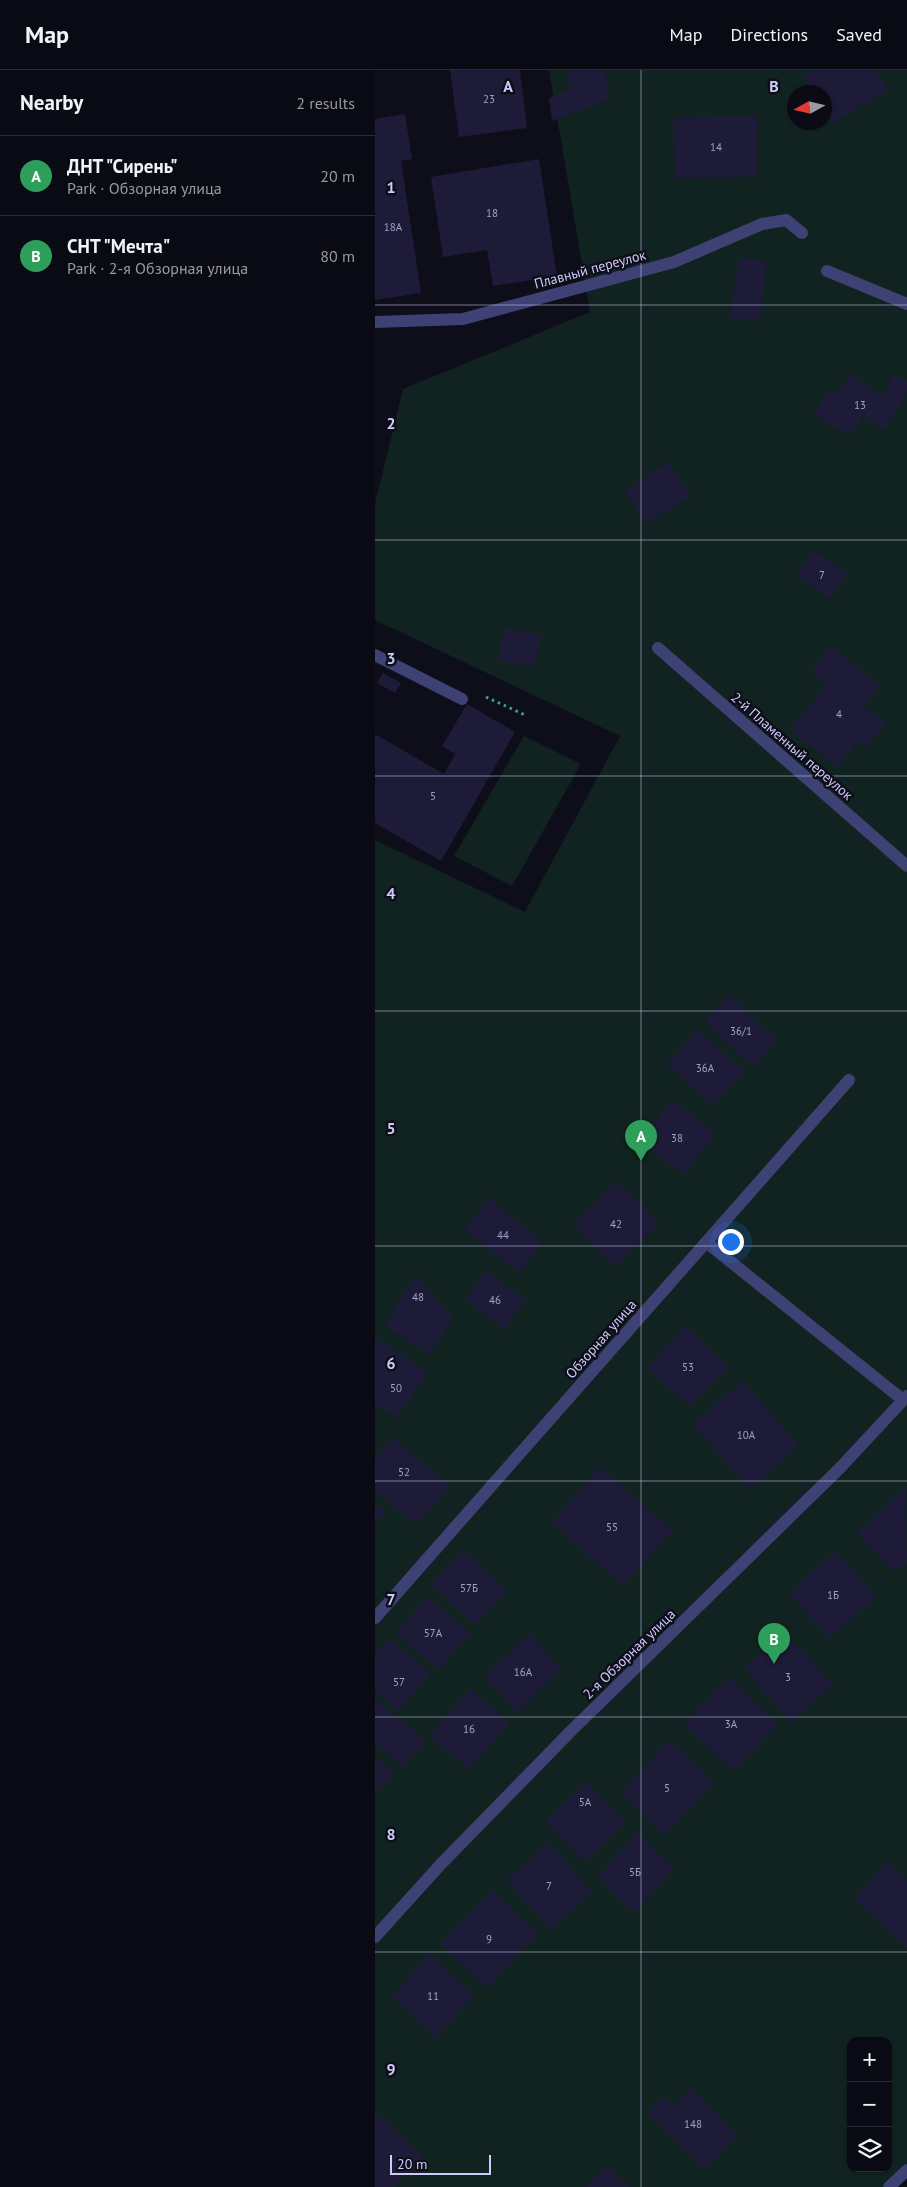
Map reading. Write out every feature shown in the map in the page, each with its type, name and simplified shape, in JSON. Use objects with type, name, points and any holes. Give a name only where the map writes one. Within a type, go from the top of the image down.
[{"type":"street","name":"Плавный переулок","points":[[375,322],[463,319],[674,262],[762,224],[786,220],[802,233]]},
{"type":"street","points":[[827,271],[907,304]]},
{"type":"street","name":"2-й Пламенный переулок","points":[[658,648],[907,866]]},
{"type":"street","points":[[375,655],[462,699]]},
{"type":"street","name":"Обзорная улица","points":[[375,1618],[849,1080]]},
{"type":"street","points":[[706,1242],[905,1398]]},
{"type":"street","name":"2-я Обзорная улица","points":[[375,1937],[441,1864],[522,1781],[840,1468],[905,1398]]},
{"type":"street","points":[[889,2187],[907,2170]]},
{"type":"path","points":[[484,696],[525,714]]},
{"type":"green space","points":[[549,70],[907,70],[907,2178],[898,2187],[375,2187],[375,840],[525,912],[620,736],[375,620],[375,504],[403,389],[590,312]]},
{"type":"green space","points":[[524,736],[581,764],[512,886],[454,856]]},
{"type":"building","points":[[450,70],[520,70],[527,128],[459,137]]},
{"type":"building","points":[[567,70],[605,70],[609,99],[552,121],[549,98],[570,90]]},
{"type":"building","points":[[813,70],[875,70],[888,90],[832,123],[832,85],[808,85],[803,76]]},
{"type":"building","points":[[405,114],[412,159],[401,161],[421,293],[375,300],[375,119]]},
{"type":"building","points":[[757,116],[758,176],[675,179],[673,118]]},
{"type":"building","points":[[539,159],[557,276],[493,286],[487,250],[443,257],[431,177]]},
{"type":"building","points":[[739,258],[767,262],[759,321],[730,317]]},
{"type":"building","points":[[849,374],[883,395],[894,375],[907,382],[907,392],[885,429],[862,416],[850,436],[814,415],[829,388],[838,394]]},
{"type":"building","points":[[669,462],[690,496],[645,523],[625,490]]},
{"type":"building","points":[[813,551],[847,573],[831,598],[798,576]]},
{"type":"building","points":[[504,628],[541,636],[535,667],[498,660]]},
{"type":"building","points":[[831,646],[880,685],[863,706],[885,723],[867,747],[858,740],[837,768],[791,730],[826,685],[810,672]]},
{"type":"building","points":[[383,673],[401,683],[395,693],[377,683]]},
{"type":"building","points":[[467,704],[515,732],[441,861],[375,823],[375,734],[444,774],[455,754],[442,746]]},
{"type":"building","points":[[729,995],[777,1040],[753,1067],[705,1022]]},
{"type":"building","points":[[697,1030],[744,1071],[714,1106],[667,1064]]},
{"type":"building","points":[[672,1100],[715,1134],[683,1175],[640,1141]]},
{"type":"building","points":[[617,1181],[659,1223],[615,1267],[573,1225]]},
{"type":"building","points":[[489,1198],[543,1242],[519,1272],[464,1229]]},
{"type":"building","points":[[486,1271],[525,1300],[504,1329],[465,1299]]},
{"type":"building","points":[[415,1276],[453,1317],[430,1354],[385,1326]]},
{"type":"building","points":[[686,1326],[728,1367],[690,1407],[647,1367]]},
{"type":"building","points":[[375,1338],[427,1372],[397,1418],[375,1404]]},
{"type":"building","points":[[742,1381],[799,1445],[750,1489],[693,1425]]},
{"type":"building","points":[[393,1438],[450,1486],[416,1525],[375,1490],[375,1459]]},
{"type":"building","points":[[601,1467],[673,1531],[623,1586],[552,1522]]},
{"type":"building","points":[[906,1487],[907,1562],[895,1573],[857,1534]]},
{"type":"building","points":[[375,1505],[385,1512],[375,1525]]},
{"type":"building","points":[[463,1550],[507,1591],[475,1625],[431,1584]]},
{"type":"building","points":[[835,1551],[876,1596],[830,1638],[789,1594]]},
{"type":"building","points":[[427,1596],[470,1633],[439,1670],[395,1633]]},
{"type":"building","points":[[784,1632],[833,1684],[792,1722],[744,1669]]},
{"type":"building","points":[[529,1634],[562,1669],[517,1712],[484,1676]]},
{"type":"building","points":[[389,1638],[431,1673],[399,1711],[375,1690],[375,1654]]},
{"type":"building","points":[[730,1677],[778,1724],[733,1771],[684,1723]]},
{"type":"building","points":[[470,1689],[509,1723],[469,1769],[429,1735]]},
{"type":"building","points":[[375,1698],[425,1741],[403,1767],[375,1743]]},
{"type":"building","points":[[669,1740],[714,1782],[665,1835],[621,1793]]},
{"type":"building","points":[[375,1757],[393,1774],[375,1793]]},
{"type":"building","points":[[586,1782],[626,1822],[585,1862],[545,1822]]},
{"type":"building","points":[[637,1833],[674,1868],[634,1912],[597,1877]]},
{"type":"building","points":[[549,1843],[592,1892],[550,1929],[507,1881]]},
{"type":"building","points":[[888,1862],[907,1881],[907,1948],[855,1898]]},
{"type":"building","points":[[493,1890],[538,1934],[486,1988],[441,1944]]},
{"type":"building","points":[[430,1954],[474,1995],[436,2037],[392,1996]]},
{"type":"building","points":[[690,2088],[738,2134],[705,2169],[647,2113],[663,2096],[673,2106]]},
{"type":"building","points":[[375,2112],[423,2157],[394,2187],[375,2187]]},
{"type":"building","points":[[607,2166],[628,2187],[586,2187]]},
{"type":"place","name":"ДНТ \"Сирень\"","points":[[641,1161]]},
{"type":"place","name":"СНТ \"Мечта\"","points":[[774,1664]]}]
